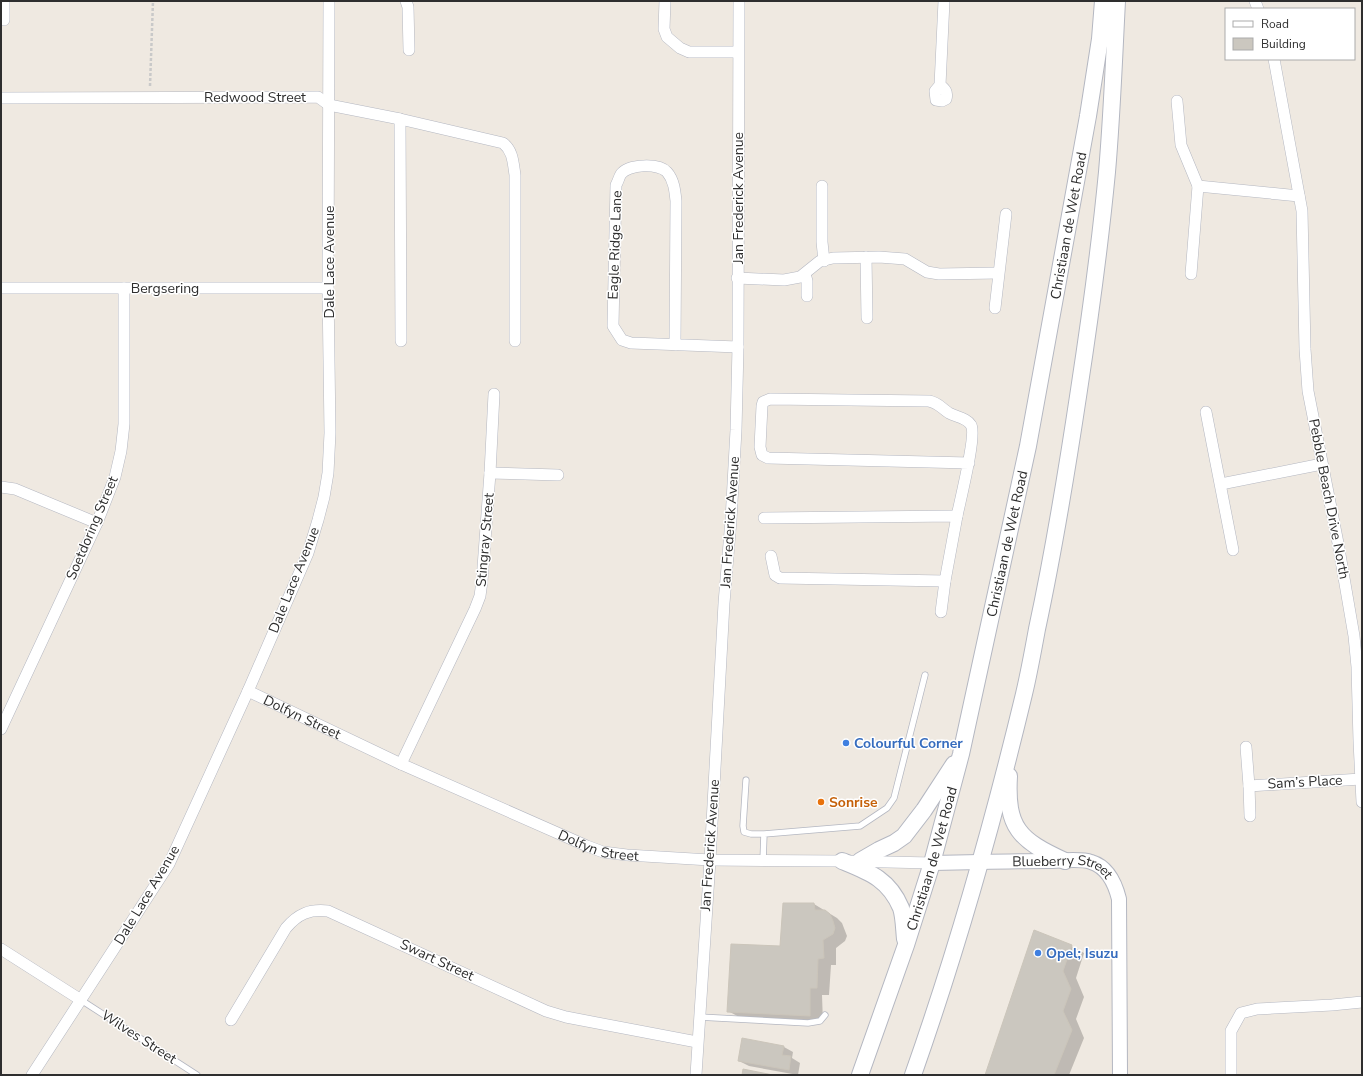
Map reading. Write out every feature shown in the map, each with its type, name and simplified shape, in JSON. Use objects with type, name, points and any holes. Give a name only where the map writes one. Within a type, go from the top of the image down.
[{"type":"main road","name":"Christiaan de Wet Road","points":[[860,1075],[906,945],[932,863],[961,754],[1028,446],[1088,116],[1100,38],[1103,1]]},
{"type":"main road","name":"Christiaan de Wet Road","points":[[913,1075],[949,968],[980,861],[1024,692],[1047,582],[1066,479],[1089,324],[1107,169],[1115,54],[1116,1]]},
{"type":"main road","points":[[1011,744],[1008,791],[1011,818],[1017,829],[1031,843],[1065,861]]},
{"type":"main road","points":[[860,861],[904,836],[924,810],[961,754]]},
{"type":"main road","points":[[842,861],[876,876],[888,887],[901,909],[906,945]]},
{"type":"street","points":[[4,1],[4,20]]},
{"type":"street","name":"Dale Lace Avenue","points":[[32,1075],[169,864],[248,691],[308,553],[318,520],[328,472],[330,433],[328,288],[329,1]]},
{"type":"street","points":[[406,1],[408,7],[409,50]]},
{"type":"street","points":[[665,1],[664,29],[667,37],[680,48],[689,52],[738,52]]},
{"type":"street","name":"Jan Frederick Avenue","points":[[696,1075],[735,445],[738,347],[739,1]]},
{"type":"street","points":[[940,85],[944,1]]},
{"type":"street","name":"Pebble Beach Drive North","points":[[1274,60],[1302,211],[1305,369],[1308,391],[1354,636],[1357,667],[1362,802]]},
{"type":"street","name":"Redwood Street","points":[[1,98],[318,97],[329,104],[503,142],[508,146],[511,153],[515,175],[515,341]]},
{"type":"street","points":[[1177,101],[1181,145],[1198,186],[1191,274]]},
{"type":"street","points":[[400,119],[401,341]]},
{"type":"street","name":"Eagle Ridge Lane","points":[[675,345],[676,201],[673,182],[667,171],[658,167],[646,166],[632,168],[621,173],[616,185],[613,326],[622,340],[631,343],[675,345],[738,347]]},
{"type":"street","points":[[822,186],[822,242],[824,260]]},
{"type":"street","points":[[1198,186],[1299,196]]},
{"type":"street","points":[[995,308],[1006,214]]},
{"type":"street","points":[[738,278],[784,280],[800,277],[820,261],[833,258],[905,259],[927,272],[939,274],[998,273]]},
{"type":"street","points":[[866,258],[867,318]]},
{"type":"street","points":[[805,274],[807,281],[807,296]]},
{"type":"street","name":"Bergsering","points":[[1,288],[328,288]]},
{"type":"street","name":"Soetdoring Street","points":[[1,729],[4,717],[97,523],[115,477],[121,451],[124,424],[124,288]]},
{"type":"street","name":"Stingray Street","points":[[401,764],[472,616],[480,596],[490,473],[494,394]]},
{"type":"street","points":[[942,612],[945,581],[969,463],[973,430],[972,425],[947,412],[938,403],[934,402],[770,399],[763,402],[760,447],[762,455],[768,458],[969,463]]},
{"type":"street","points":[[1206,412],[1233,550]]},
{"type":"street","points":[[1221,484],[1322,464]]},
{"type":"street","points":[[490,473],[558,475]]},
{"type":"street","points":[[1,487],[15,489],[97,523]]},
{"type":"street","points":[[764,518],[957,516]]},
{"type":"street","points":[[771,556],[775,575],[780,578],[945,581]]},
{"type":"street","name":"Dolfyn Street","points":[[248,691],[401,764],[603,852],[627,855],[710,860],[932,863],[980,861]]},
{"type":"street","name":"Sam’s Place","points":[[1246,747],[1250,816]]},
{"type":"street","name":"Sam’s Place","points":[[1249,786],[1361,779]]},
{"type":"street","name":"Blueberry Street","points":[[980,861],[1090,862],[1102,868],[1111,876],[1117,889],[1119,899],[1120,1075]]},
{"type":"street","name":"Swart Street","points":[[231,1020],[286,928],[294,919],[305,913],[317,910],[328,911],[546,1011],[566,1017],[697,1042]]},
{"type":"street","points":[[1,949],[81,1000]]},
{"type":"street","points":[[1231,1075],[1231,1031],[1241,1014],[1257,1009],[1332,1006],[1362,1002]]},
{"type":"lane","points":[[746,780],[743,826],[744,832],[751,834],[764,834],[860,826],[868,822],[887,808],[894,798],[925,675]]},
{"type":"lane","points":[[763,861],[764,834]]},
{"type":"lane","name":"Wilves Street","points":[[81,1000],[197,1075]]},
{"type":"lane","points":[[699,1017],[815,1023],[820,1021],[825,1015]]},
{"type":"path","points":[[150,98],[153,1]]},
{"type":"building","points":[[783,903],[814,903],[815,910],[825,910],[830,914],[835,928],[833,934],[823,940],[824,958],[818,959],[817,988],[810,988],[810,1016],[727,1012],[731,944],[780,946]]},
{"type":"building","points":[[1034,930],[1072,945],[1063,971],[1071,989],[1063,1011],[1072,1030],[1054,1075],[985,1075]]},
{"type":"building","points":[[742,1038],[784,1046],[782,1055],[791,1056],[789,1070],[738,1061]]},
{"type":"building","points":[[743,1069],[773,1075],[742,1075]]},
{"type":"place","name":"Colourful Corner","points":[[846,743]]},
{"type":"place","name":"Sonrise","points":[[821,802]]},
{"type":"place","name":"Opel; Isuzu","points":[[1038,953]]}]
